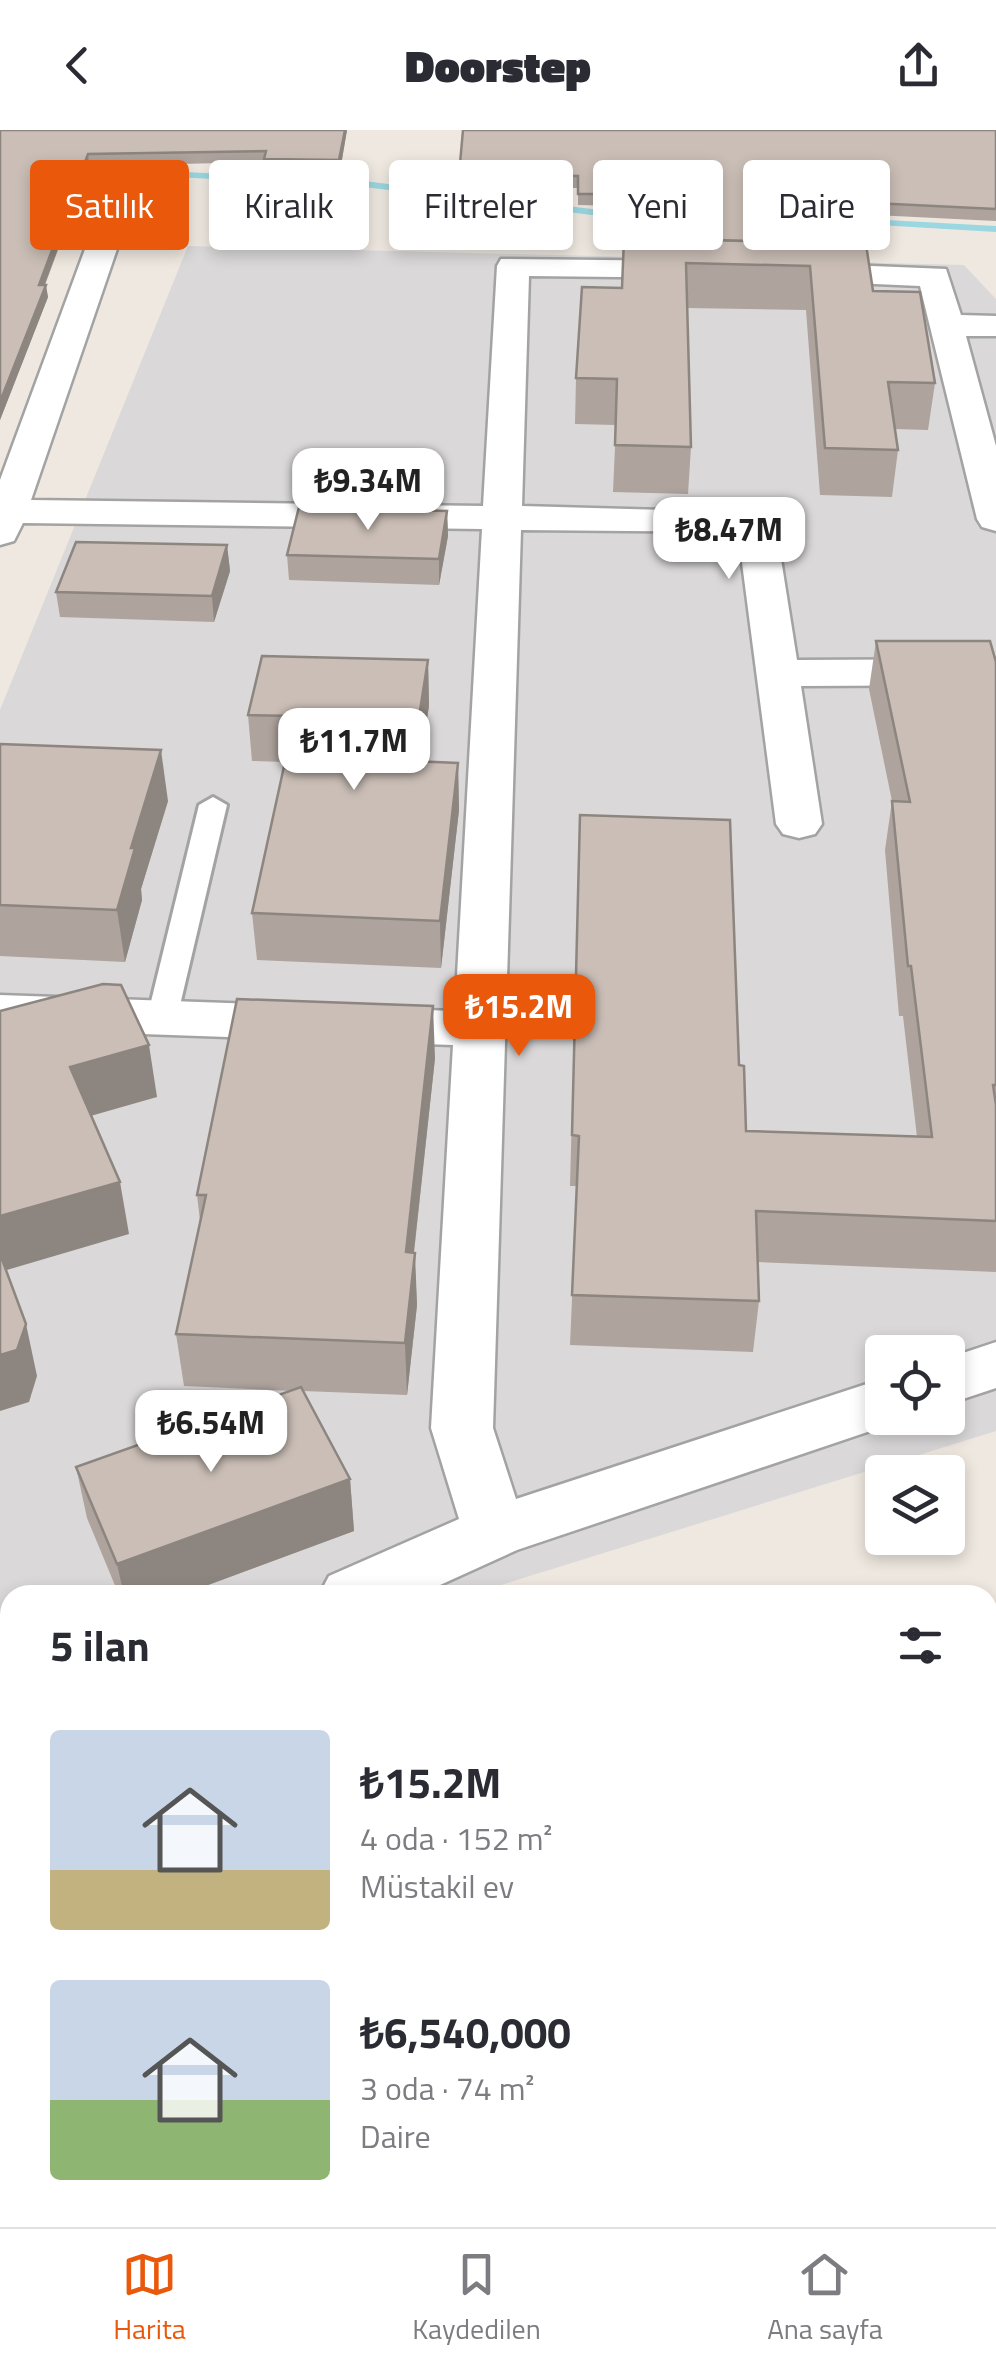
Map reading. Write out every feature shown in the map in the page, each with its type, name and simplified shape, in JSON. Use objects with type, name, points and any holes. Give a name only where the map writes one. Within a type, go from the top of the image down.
[{"type":"street","points":[[101,250],[4,522],[502,518],[756,521],[799,824]]},
{"type":"street","points":[[495,1532],[462,1428],[514,266],[934,276],[996,519]]},
{"type":"street","points":[[947,325],[996,326]]},
{"type":"street","points":[[778,673],[996,672]]},
{"type":"street","points":[[0,1012],[480,1029]]},
{"type":"street","points":[[965,1376],[996,1365]]},
{"type":"street","points":[[375,1585],[495,1532],[865,1409]]},
{"type":"lane","points":[[162,1018],[212,806]]},
{"type":"shaded area","points":[[189,246],[209,247],[209,250],[964,265],[996,299],[996,1431],[919,1455],[865,1455],[865,1472],[501,1585],[0,1585],[0,710]]},
{"type":"building","points":[[0,130],[345,130],[339,160],[264,159],[266,151],[88,154],[86,160],[30,160],[30,250],[52,250],[39,285],[46,285],[0,402]]},
{"type":"building","points":[[463,130],[996,130],[996,209],[890,204],[890,160],[743,160],[743,241],[723,241],[723,160],[593,160],[593,194],[578,194],[573,160],[460,160]]},
{"type":"building","points":[[723,240],[743,241],[743,250],[867,250],[873,291],[920,292],[935,383],[888,382],[898,450],[825,448],[810,266],[686,263],[691,447],[615,445],[617,379],[576,378],[582,287],[622,288],[624,250],[723,250]]},
{"type":"building","points":[[299,507],[447,511],[439,559],[287,555]]},
{"type":"building","points":[[76,542],[227,545],[212,596],[56,592]]},
{"type":"building","points":[[876,641],[990,641],[996,662],[996,1221],[756,1211],[759,1301],[572,1295],[579,1136],[572,1135],[580,815],[730,820],[739,1065],[744,1066],[746,1131],[932,1137],[908,966],[892,801],[910,802]]},
{"type":"building","points":[[262,656],[428,660],[412,761],[458,763],[440,921],[252,913],[295,716],[248,715]]},
{"type":"building","points":[[0,744],[161,750],[117,910],[0,905]]},
{"type":"building","points":[[103,984],[121,985],[149,1045],[70,1067],[120,1182],[0,1216],[0,1011]]},
{"type":"building","points":[[237,999],[433,1006],[406,1252],[415,1253],[405,1343],[176,1334],[206,1195],[197,1195]]},
{"type":"building","points":[[0,1254],[26,1324],[17,1350],[0,1355]]},
{"type":"building","points":[[301,1387],[350,1479],[117,1564],[76,1467]]},
{"type":"waterway","points":[[189,175],[364,184],[593,212]]},
{"type":"waterway","points":[[890,223],[996,229]]}]
